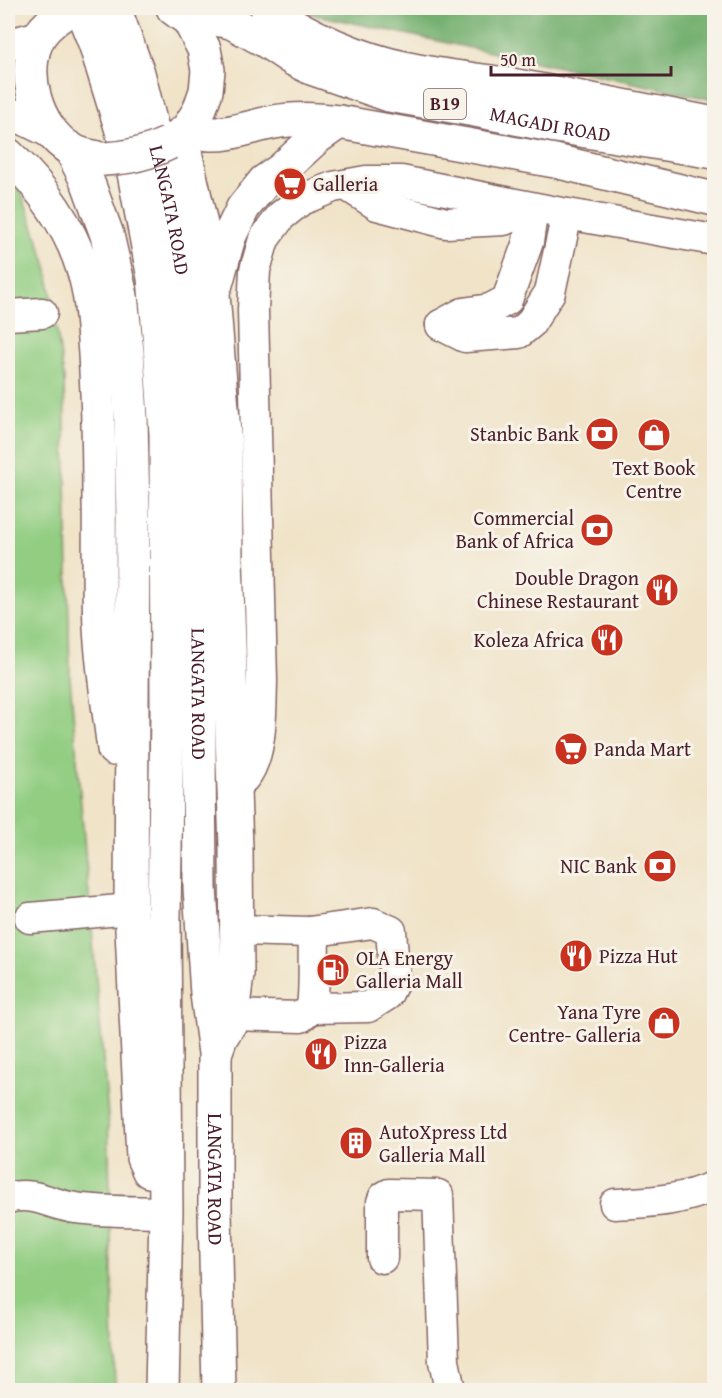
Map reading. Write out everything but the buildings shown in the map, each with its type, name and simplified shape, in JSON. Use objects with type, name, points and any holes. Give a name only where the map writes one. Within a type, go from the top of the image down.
[{"type":"main road","name":"LANGATA ROAD","points":[[114,8],[138,73],[167,189],[185,288],[191,352],[198,481],[200,888],[207,994],[215,1053],[215,1212],[219,1390]]},
{"type":"main road","points":[[267,8],[297,27],[328,42],[359,55],[408,69],[569,96],[714,124]]},
{"type":"main road","points":[[63,142],[104,159],[157,149],[179,136],[199,111],[206,91],[208,70],[204,50],[181,14]]},
{"type":"main road","name":"MAGADI ROAD","points":[[181,14],[231,22],[311,68],[389,95],[714,152]]},
{"type":"main road","name":"LANGATA ROAD","points":[[56,18],[95,43],[132,163],[154,278],[160,344],[166,434],[167,712],[162,1390]]},
{"type":"main road","points":[[56,18],[34,50],[31,71],[32,88],[36,105],[44,121],[63,142],[88,183],[107,234],[121,296],[127,352],[131,418],[132,505],[131,909],[143,1158],[165,1212]]},
{"type":"main road","name":"MAGADI ROAD","points":[[179,136],[217,134],[274,122],[323,120],[555,161],[714,199]]},
{"type":"main road","points":[[213,294],[229,237],[243,208],[264,182],[281,170],[316,138],[339,122]]},
{"type":"main road","points":[[179,136],[202,229],[213,294],[225,446],[226,559],[236,848],[237,974],[230,1023],[221,1036],[215,1053]]},
{"type":"main road","points":[[8,155],[20,166],[48,201],[70,237],[89,292],[98,413],[100,627],[131,909]]},
{"type":"street","points":[[8,44],[56,18]]},
{"type":"street","points":[[8,112],[63,142]]},
{"type":"street","points":[[233,787],[245,777],[254,758],[260,730],[261,669],[253,310],[255,270],[264,239],[281,216],[302,200],[333,187],[366,181],[401,182],[714,240]]},
{"type":"street","points":[[533,208],[528,242],[507,300],[490,309],[463,313],[441,325],[465,337],[519,333],[530,324],[550,292],[567,214]]},
{"type":"street","points":[[8,315],[42,312]]},
{"type":"street","points":[[30,918],[131,909]]},
{"type":"street","points":[[232,1015],[301,1017],[312,1008],[368,1007],[387,995],[395,979],[391,931],[373,923],[309,932],[236,930]]},
{"type":"street","points":[[309,932],[314,938],[312,1008]]},
{"type":"street","points":[[615,1204],[669,1200],[688,1196],[714,1186]]},
{"type":"street","points":[[382,1258],[382,1202],[384,1197],[389,1194],[438,1195],[444,1361],[450,1390]]},
{"type":"street","points":[[8,1198],[34,1196],[74,1208],[165,1212]]},
{"type":"green space","points":[[298,8],[714,8],[714,100],[302,12]]},
{"type":"green space","points":[[8,154],[47,266],[64,378],[70,678],[108,1116],[115,1390],[8,1390]]},
{"type":"place","name":"Galleria","points":[[290,184]]},
{"type":"place","name":"Stanbic Bank","points":[[602,434]]},
{"type":"place","name":"Text Book Centre","points":[[654,435]]},
{"type":"place","name":"Commercial Bank of Africa","points":[[597,530]]},
{"type":"place","name":"Double Dragon Chinese Restaurant","points":[[662,590]]},
{"type":"place","name":"Koleza Africa","points":[[607,640]]},
{"type":"place","name":"Panda Mart","points":[[571,749]]},
{"type":"place","name":"NIC Bank","points":[[660,866]]},
{"type":"place","name":"Pizza Hut","points":[[576,956]]},
{"type":"place","name":"OLA Energy Galleria Mall","points":[[333,970]]},
{"type":"place","name":"Yana Tyre Centre- Galleria","points":[[664,1023]]},
{"type":"place","name":"Pizza Inn-Galleria","points":[[321,1054]]},
{"type":"place","name":"AutoXpress Ltd Galleria Mall","points":[[356,1143]]}]
